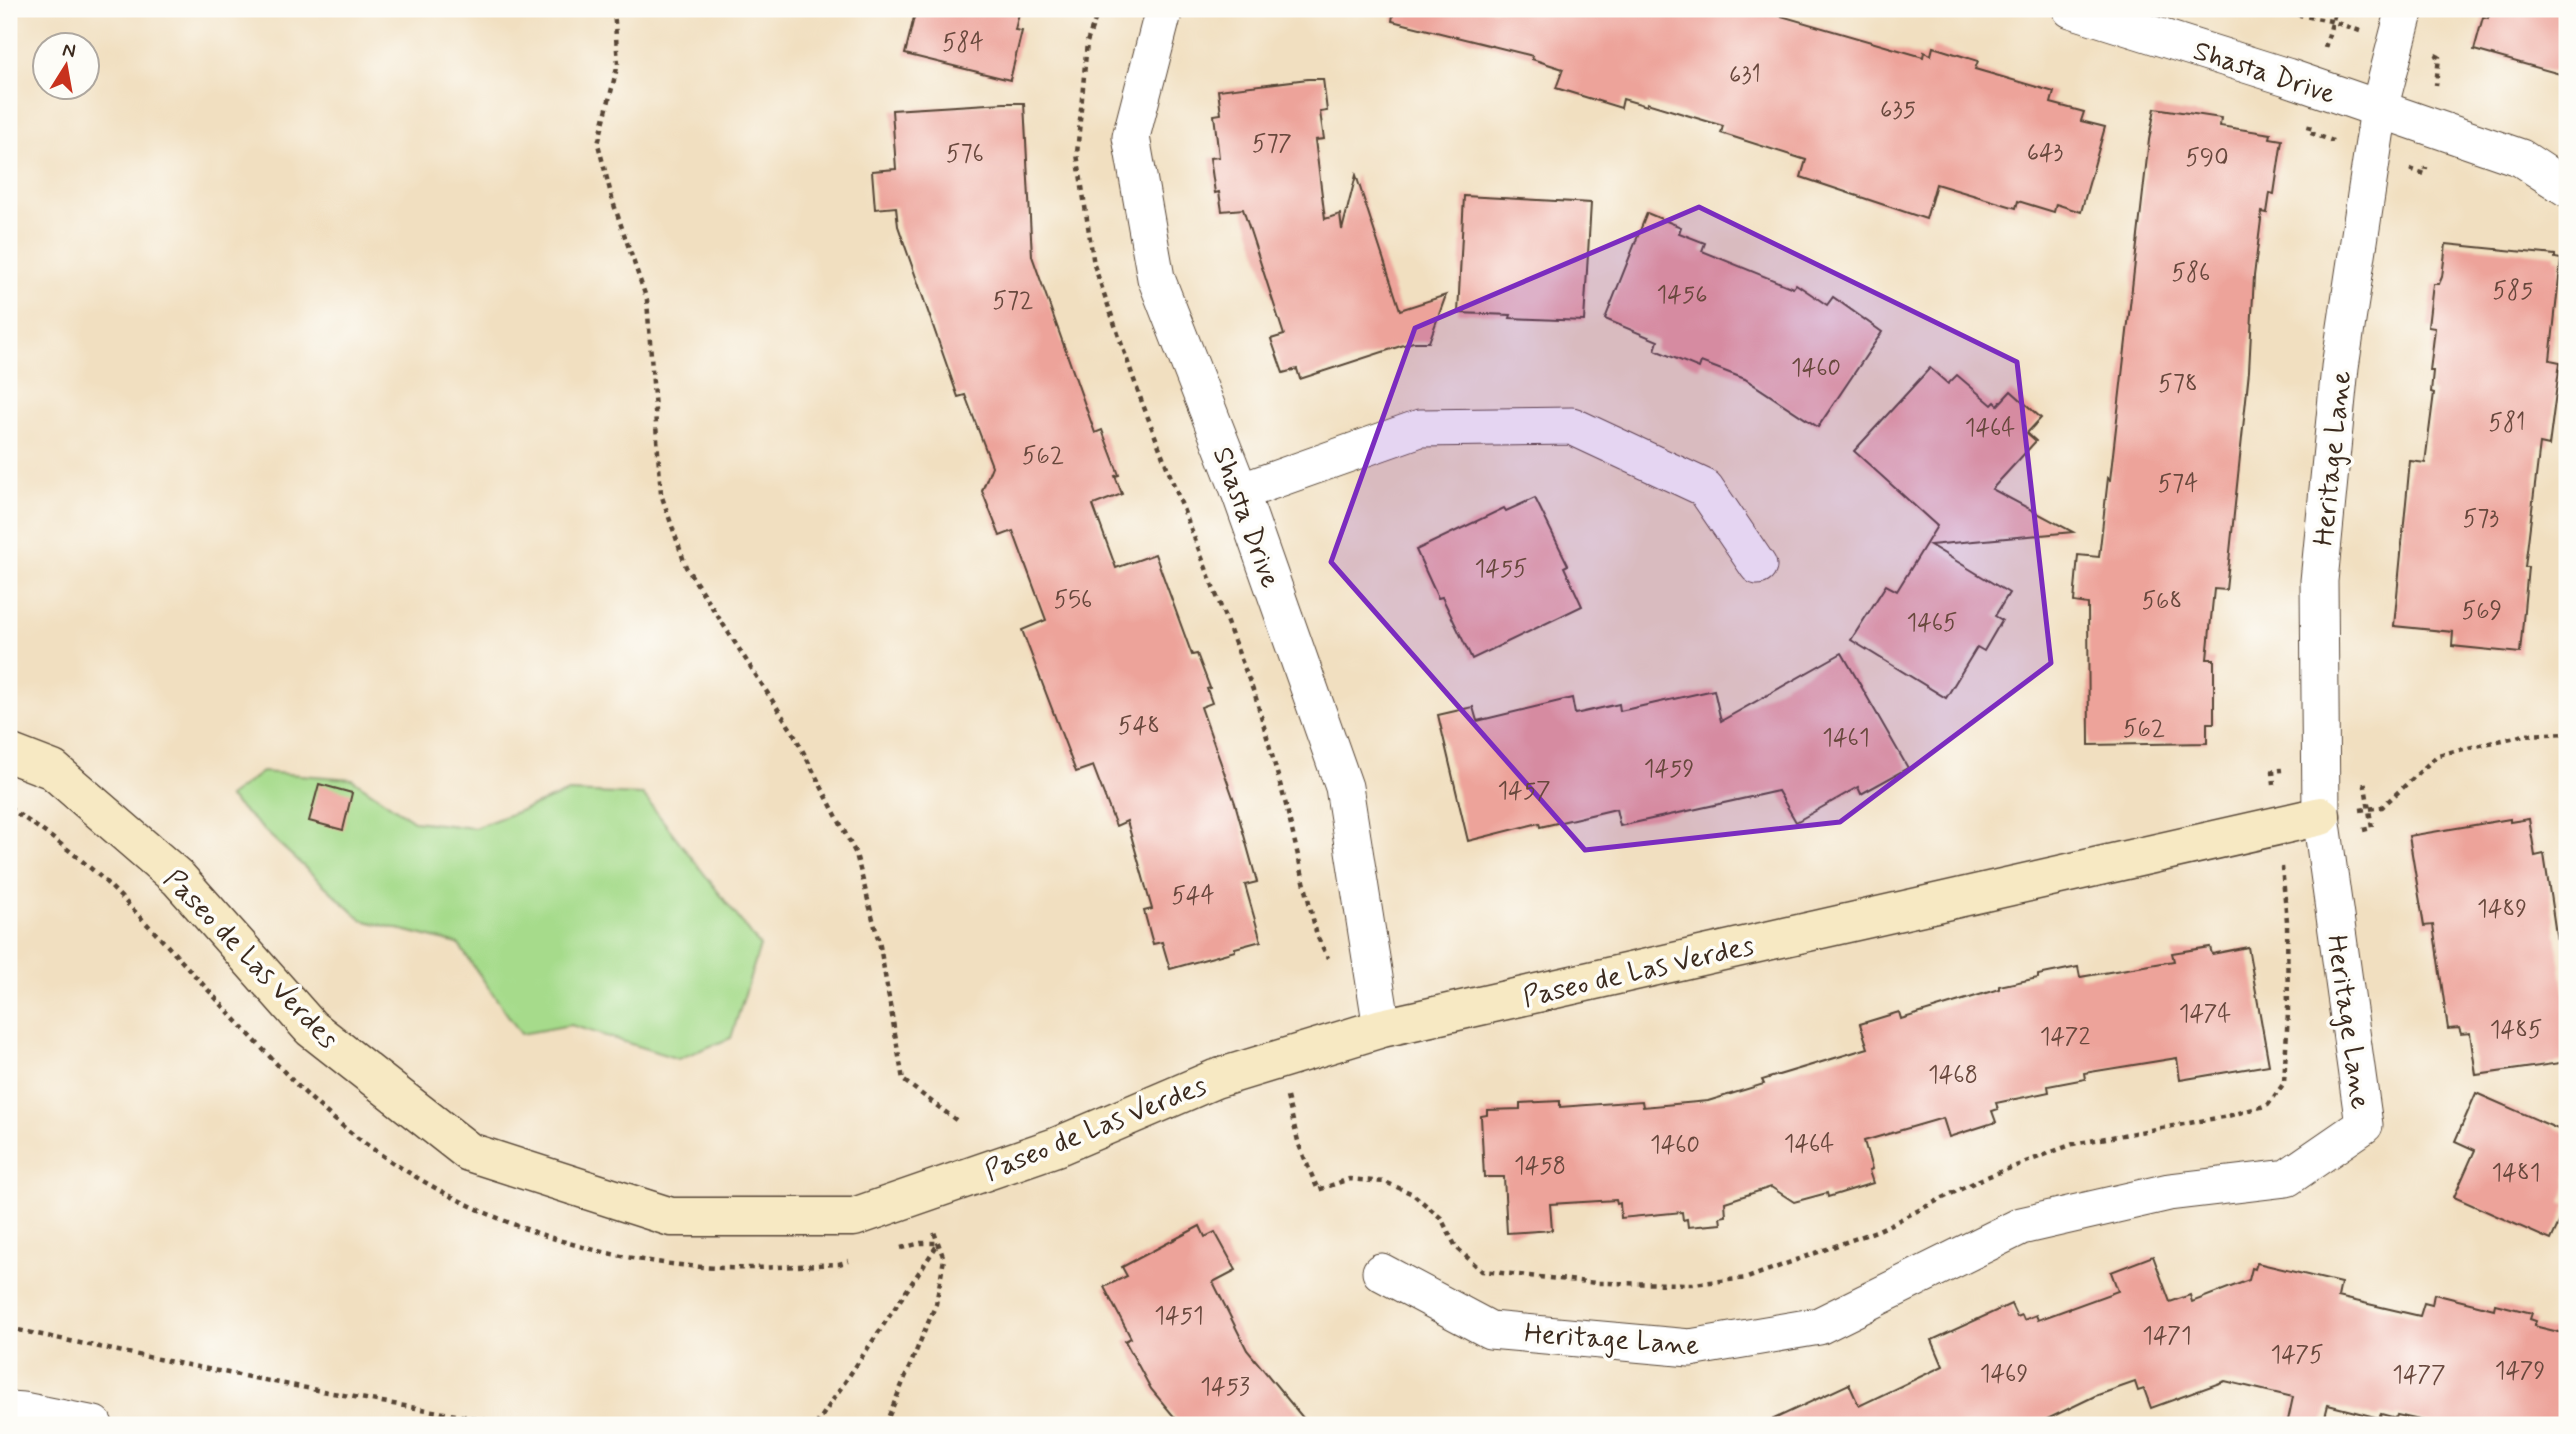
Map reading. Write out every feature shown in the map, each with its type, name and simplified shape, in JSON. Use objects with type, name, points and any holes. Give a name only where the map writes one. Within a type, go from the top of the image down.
[{"type":"street","name":"Shasta Drive","points":[[1164,9],[1131,138],[1156,278],[1240,492],[1345,787],[1381,1028]]},
{"type":"street","name":"Shasta Drive","points":[[2071,9],[2287,77],[2521,159],[2567,188]]},
{"type":"street","name":"Heritage Lane","points":[[1381,1272],[1490,1330],[1690,1348],[1819,1326],[2021,1226],[2169,1192],[2287,1178],[2364,1125],[2322,828],[2319,581],[2340,367],[2379,109],[2405,9]]},
{"type":"street","points":[[1240,492],[1420,428],[1572,426],[1706,488],[1758,566]]},
{"type":"street","name":"Paseo de Las Verdes","points":[[9,753],[53,770],[168,869],[311,1028],[469,1152],[671,1217],[854,1217],[1056,1147],[1215,1079],[1381,1028],[2279,825],[2322,828]]},
{"type":"street","points":[[9,1410],[94,1425]]},
{"type":"path","points":[[614,9],[618,64],[598,144],[613,202],[647,300],[661,494],[686,567],[794,734],[856,854],[880,946],[903,1080],[956,1120]]},
{"type":"path","points":[[1099,9],[1087,42],[1077,154],[1094,265],[1140,397],[1256,698],[1286,805],[1317,936],[1338,979],[1372,970]]},
{"type":"path","points":[[2268,9],[2331,21],[2336,9]]},
{"type":"path","points":[[2322,828],[2369,808],[2382,807],[2438,755],[2524,735],[2567,733]]},
{"type":"path","points":[[1286,1093],[1299,1144],[1318,1190],[1349,1179],[1385,1182],[1413,1194],[1441,1218],[1457,1247],[1482,1271],[1597,1283],[1693,1284],[1747,1278],[1879,1230],[1979,1180],[2073,1144],[2228,1116],[2268,1105],[2284,1083],[2288,1013],[2287,921],[2273,771],[2340,765],[2361,760],[2372,828],[2322,828]]},
{"type":"path","points":[[885,1425],[936,1304],[944,1259],[919,1194]]},
{"type":"path","points":[[816,1425],[938,1243]]},
{"type":"path","points":[[9,1328],[386,1404],[515,1425]]},
{"type":"highlighted area","points":[[1699,207],[2017,362],[2051,663],[1840,822],[1585,850],[1331,562],[1415,328]]},
{"type":"green space","points":[[262,772],[352,779],[414,821],[474,828],[569,792],[643,795],[760,946],[731,1038],[678,1059],[571,1025],[521,1034],[458,944],[362,920],[228,797]]},
{"type":"building","points":[[916,9],[1020,9],[1015,30],[1022,31],[1010,80],[905,54]]},
{"type":"building","points":[[1394,9],[1757,9],[1923,57],[1924,52],[1931,55],[1933,47],[1978,61],[1975,69],[2054,92],[2051,103],[2084,112],[2081,121],[2105,127],[2081,212],[2056,204],[2054,212],[2018,201],[2016,208],[1936,184],[1926,219],[1801,177],[1806,160],[1721,133],[1723,126],[1647,103],[1647,106],[1623,99],[1621,108],[1556,88],[1563,69],[1532,59],[1533,56],[1392,21]]},
{"type":"building","points":[[2491,9],[2567,9],[2567,76],[2474,50],[2483,17],[2488,18]]},
{"type":"building","points":[[1323,79],[1327,111],[1320,112],[1324,139],[1315,140],[1325,219],[1340,214],[1342,230],[1356,175],[1400,310],[1446,295],[1429,342],[1413,342],[1300,379],[1297,369],[1283,373],[1271,339],[1284,335],[1243,209],[1222,211],[1219,192],[1215,193],[1210,158],[1219,157],[1214,115],[1221,114],[1218,90]]},
{"type":"building","points":[[1024,103],[1032,256],[1095,433],[1102,430],[1119,475],[1115,476],[1122,494],[1093,505],[1116,568],[1155,554],[1192,655],[1197,654],[1210,688],[1207,689],[1212,703],[1201,707],[1235,803],[1257,882],[1245,885],[1261,941],[1170,969],[1162,942],[1153,944],[1144,911],[1152,909],[1127,821],[1116,826],[1093,766],[1076,772],[1022,630],[1046,620],[1013,531],[1000,536],[982,491],[992,466],[965,395],[958,397],[898,226],[896,207],[875,209],[872,171],[896,169],[892,110]]},
{"type":"building","points":[[2155,108],[2221,118],[2220,126],[2271,134],[2270,138],[2282,140],[2274,194],[2270,193],[2267,213],[2262,212],[2254,276],[2249,371],[2226,590],[2214,589],[2207,659],[2214,659],[2214,723],[2207,723],[2207,743],[2089,745],[2088,604],[2074,602],[2078,555],[2099,557]]},
{"type":"building","points":[[1464,196],[1591,203],[1584,321],[1458,313]]},
{"type":"building","points":[[1647,213],[1681,227],[1679,233],[1705,243],[1702,251],[1793,288],[1796,284],[1827,305],[1833,297],[1882,332],[1818,427],[1745,379],[1701,362],[1699,368],[1655,350],[1658,341],[1605,319]]},
{"type":"building","points":[[2446,244],[2555,255],[2555,258],[2561,259],[2550,360],[2560,362],[2549,446],[2540,444],[2525,567],[2528,567],[2520,653],[2452,646],[2453,632],[2394,626],[2410,461],[2425,463],[2434,393],[2431,392],[2433,371],[2430,371],[2435,328],[2428,327],[2433,284],[2439,284],[2442,277]]},
{"type":"building","points":[[1930,368],[1948,384],[1957,375],[1992,405],[1995,402],[1998,405],[2011,391],[2041,418],[2027,433],[2036,441],[1992,489],[2073,532],[1930,545],[2009,593],[1995,616],[2002,620],[1984,651],[1977,647],[1946,698],[1851,640],[1886,585],[1897,591],[1937,526],[1854,451]]},
{"type":"building","points":[[1535,498],[1568,565],[1564,567],[1582,606],[1472,659],[1442,597],[1438,598],[1416,550],[1504,508],[1506,511]]},
{"type":"building","points":[[1842,653],[1908,768],[1861,794],[1858,787],[1796,822],[1778,791],[1620,826],[1616,809],[1540,827],[1539,823],[1468,841],[1438,715],[1473,707],[1477,721],[1572,698],[1575,714],[1619,704],[1620,711],[1714,690],[1721,721]]},
{"type":"building","points":[[319,784],[352,793],[343,830],[309,821]]},
{"type":"building","points":[[2510,819],[2510,822],[2529,819],[2535,856],[2544,854],[2567,1008],[2567,1062],[2476,1075],[2470,1033],[2461,1034],[2459,1028],[2448,1029],[2433,925],[2424,926],[2409,836]]},
{"type":"building","points":[[2210,947],[2212,954],[2248,947],[2269,1065],[2180,1080],[2177,1058],[2084,1073],[2085,1079],[2048,1086],[2049,1092],[1996,1103],[1998,1109],[1992,1111],[1996,1122],[1949,1137],[1943,1118],[1864,1141],[1873,1183],[1828,1197],[1827,1193],[1794,1202],[1771,1187],[1725,1202],[1726,1216],[1720,1217],[1721,1224],[1688,1227],[1682,1212],[1621,1218],[1620,1203],[1617,1204],[1616,1200],[1550,1204],[1552,1230],[1507,1233],[1504,1177],[1484,1177],[1481,1116],[1487,1115],[1487,1110],[1520,1109],[1520,1103],[1560,1101],[1560,1107],[1642,1101],[1643,1107],[1708,1101],[1764,1084],[1762,1080],[1868,1048],[1860,1024],[1899,1012],[1901,1019],[1999,989],[1999,986],[2038,978],[2038,975],[2078,967],[2080,977],[2174,961],[2172,953]]},
{"type":"building","points":[[2476,1093],[2567,1133],[2567,1188],[2561,1203],[2567,1205],[2551,1240],[2454,1197],[2475,1150],[2455,1141]]},
{"type":"building","points":[[1200,1226],[1205,1237],[1215,1232],[1236,1270],[1213,1282],[1247,1350],[1309,1425],[1181,1425],[1151,1389],[1125,1341],[1131,1338],[1104,1287],[1127,1276],[1122,1267]]},
{"type":"building","points":[[2153,1256],[2170,1302],[2190,1295],[2192,1302],[2249,1280],[2252,1268],[2255,1269],[2257,1263],[2341,1283],[2338,1297],[2420,1316],[2424,1303],[2432,1305],[2434,1294],[2494,1309],[2495,1304],[2532,1313],[2530,1319],[2536,1321],[2534,1326],[2567,1334],[2567,1425],[2442,1425],[2397,1415],[2396,1418],[2381,1414],[2379,1418],[2328,1405],[2323,1425],[2287,1425],[2293,1397],[2225,1381],[2151,1408],[2144,1389],[2138,1391],[2135,1382],[2095,1396],[2035,1425],[1761,1425],[1849,1384],[1859,1406],[1943,1366],[1932,1340],[2011,1304],[2017,1317],[2022,1315],[2024,1320],[2036,1315],[2038,1320],[2118,1291],[2111,1272]]}]
